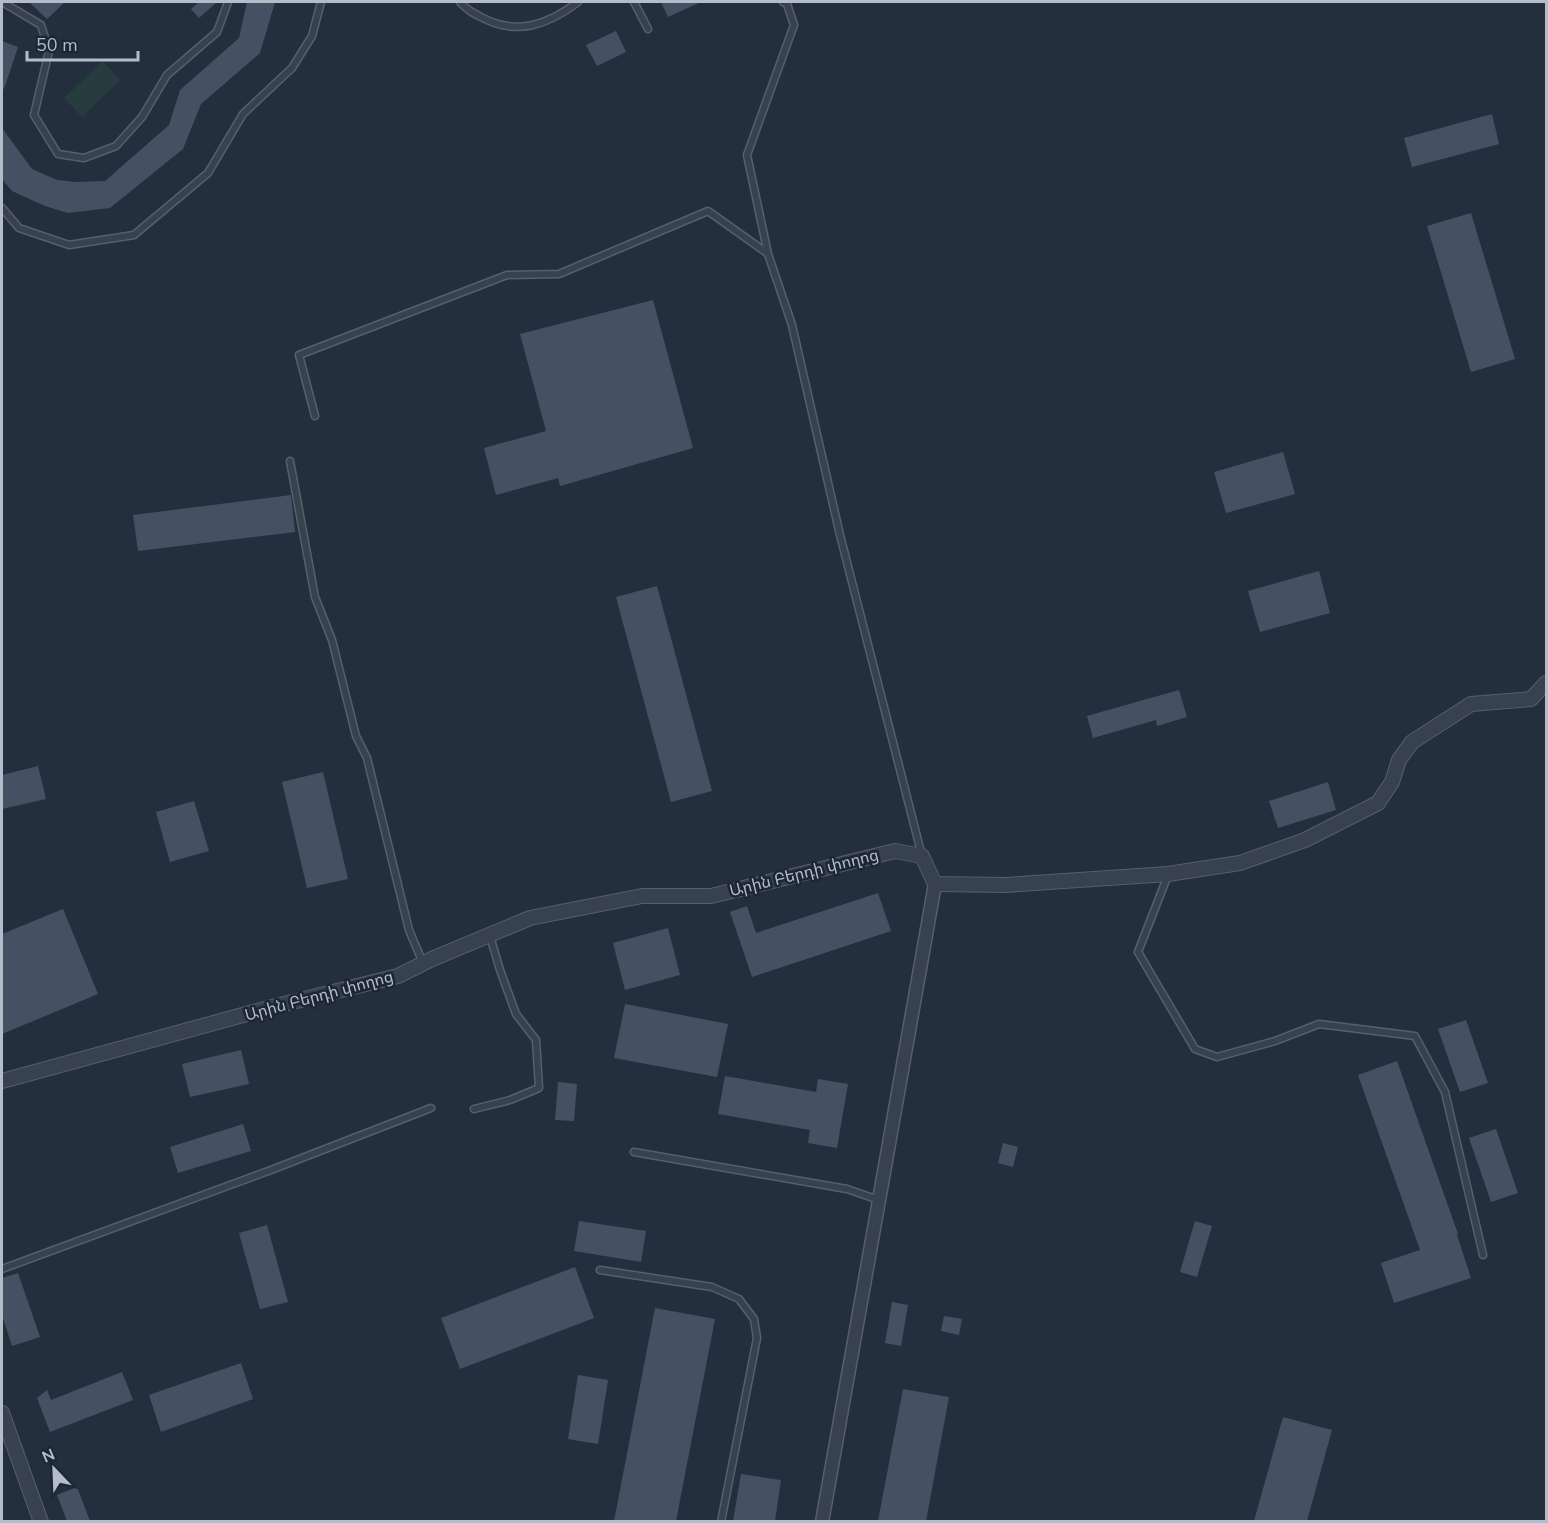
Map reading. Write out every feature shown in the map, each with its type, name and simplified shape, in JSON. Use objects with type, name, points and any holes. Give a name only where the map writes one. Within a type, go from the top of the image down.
[{"type":"street","points":[[935,884],[1006,885],[1168,874],[1240,863],[1305,840],[1378,803],[1392,782],[1399,760],[1412,742],[1471,704],[1531,699],[1546,683]]},
{"type":"street","name":"Արին Բերդի փողոց","points":[[2,1081],[272,1007],[398,976],[423,963],[530,918],[642,896],[711,897],[895,851],[922,856]]},
{"type":"street","points":[[822,1521],[935,884],[922,856]]},
{"type":"street","points":[[2,1413],[41,1521]]},
{"type":"lane","points":[[2,2],[41,25],[49,51],[34,115],[58,154],[84,158],[116,146],[142,117],[167,75],[217,32],[228,2]]},
{"type":"lane","points":[[2,207],[20,228],[69,245],[134,234],[208,173],[243,114],[292,68],[312,36],[321,2]]},
{"type":"lane","points":[[460,2],[467,10],[497,25],[528,27],[560,15],[578,2]]},
{"type":"lane","points":[[634,2],[648,29]]},
{"type":"lane","points":[[783,2],[788,4],[794,25],[747,155],[768,254],[792,325],[840,535],[922,856]]},
{"type":"lane","points":[[315,416],[299,355],[507,275],[559,274],[708,212],[768,254]]},
{"type":"lane","points":[[290,461],[315,597],[332,639],[356,736],[367,758],[409,930],[423,963]]},
{"type":"lane","points":[[1168,874],[1138,952],[1195,1049],[1217,1057],[1275,1041],[1319,1024],[1415,1036],[1445,1092],[1483,1255]]},
{"type":"lane","points":[[474,1109],[510,1100],[538,1088],[536,1040],[516,1014],[490,935]]},
{"type":"lane","points":[[2,1269],[271,1170],[431,1108]]},
{"type":"lane","points":[[634,1152],[847,1190],[879,1200]]},
{"type":"lane","points":[[600,1270],[712,1287],[739,1299],[754,1319],[757,1338],[721,1521]]},
{"type":"green space","points":[[103,61],[120,80],[82,117],[64,98]]},
{"type":"building","points":[[29,2],[65,2],[47,19]]},
{"type":"building","points":[[199,2],[217,2],[199,18],[191,9]]},
{"type":"building","points":[[247,2],[275,2],[260,53],[201,104],[183,149],[110,208],[68,213],[45,206],[12,191],[2,179],[2,128],[32,169],[57,180],[105,181],[169,125],[180,90],[239,38]]},
{"type":"building","points":[[661,2],[701,2],[668,17]]},
{"type":"building","points":[[616,31],[626,52],[597,66],[586,45]]},
{"type":"building","points":[[2,41],[18,47],[4,89],[2,88]]},
{"type":"building","points":[[1492,114],[1499,144],[1412,167],[1404,138]]},
{"type":"building","points":[[1471,213],[1515,359],[1471,372],[1427,226]]},
{"type":"building","points":[[653,300],[693,448],[560,486],[558,478],[496,495],[484,448],[546,431],[520,334]]},
{"type":"building","points":[[1283,452],[1295,494],[1226,513],[1214,472]]},
{"type":"building","points":[[291,495],[295,532],[138,551],[133,515]]},
{"type":"building","points":[[1319,571],[1330,613],[1260,632],[1248,591]]},
{"type":"building","points":[[657,586],[712,791],[671,802],[616,597]]},
{"type":"building","points":[[1179,690],[1187,717],[1157,726],[1156,720],[1093,738],[1087,716]]},
{"type":"building","points":[[38,766],[46,799],[2,809],[2,775]]},
{"type":"building","points":[[323,772],[348,879],[307,888],[282,782]]},
{"type":"building","points":[[1328,782],[1336,810],[1278,828],[1269,801]]},
{"type":"building","points":[[194,801],[209,851],[170,862],[156,812]]},
{"type":"building","points":[[878,893],[891,931],[752,977],[730,912],[747,906],[756,933]]},
{"type":"building","points":[[63,909],[98,994],[2,1034],[2,934]]},
{"type":"building","points":[[668,928],[680,975],[625,990],[613,943]]},
{"type":"building","points":[[625,1004],[728,1024],[717,1077],[614,1058]]},
{"type":"building","points":[[1466,1020],[1488,1083],[1460,1092],[1438,1029]]},
{"type":"building","points":[[241,1050],[249,1084],[190,1097],[182,1064]]},
{"type":"building","points":[[1397,1061],[1458,1234],[1471,1278],[1394,1303],[1381,1263],[1420,1250],[1358,1075]]},
{"type":"building","points":[[725,1076],[816,1092],[818,1079],[848,1084],[837,1148],[808,1143],[810,1130],[718,1114]]},
{"type":"building","points":[[558,1082],[577,1084],[574,1121],[555,1120]]},
{"type":"building","points":[[243,1124],[251,1151],[178,1173],[170,1147]]},
{"type":"building","points":[[1496,1129],[1518,1193],[1491,1202],[1469,1138]]},
{"type":"building","points":[[1003,1143],[1018,1147],[1013,1167],[998,1163]]},
{"type":"building","points":[[579,1221],[646,1231],[641,1262],[574,1251]]},
{"type":"building","points":[[1195,1221],[1212,1226],[1197,1277],[1180,1272]]},
{"type":"building","points":[[267,1225],[288,1302],[260,1309],[239,1233]]},
{"type":"building","points":[[575,1267],[594,1318],[460,1369],[441,1318]]},
{"type":"building","points":[[18,1273],[40,1337],[12,1346],[2,1315],[2,1278]]},
{"type":"building","points":[[892,1302],[908,1305],[901,1346],[885,1343]]},
{"type":"building","points":[[655,1308],[715,1319],[676,1521],[614,1521]]},
{"type":"building","points":[[944,1316],[962,1319],[959,1335],[941,1331]]},
{"type":"building","points":[[241,1363],[253,1399],[161,1432],[149,1395]]},
{"type":"building","points":[[122,1372],[133,1400],[50,1432],[37,1398],[47,1390],[51,1400]]},
{"type":"building","points":[[578,1375],[608,1380],[598,1444],[568,1439]]},
{"type":"building","points":[[903,1389],[949,1397],[926,1521],[878,1521]]},
{"type":"building","points":[[1283,1417],[1332,1430],[1307,1521],[1254,1521]]},
{"type":"building","points":[[741,1474],[781,1480],[775,1521],[733,1521]]},
{"type":"building","points":[[77,1487],[90,1521],[67,1521],[57,1495]]}]
